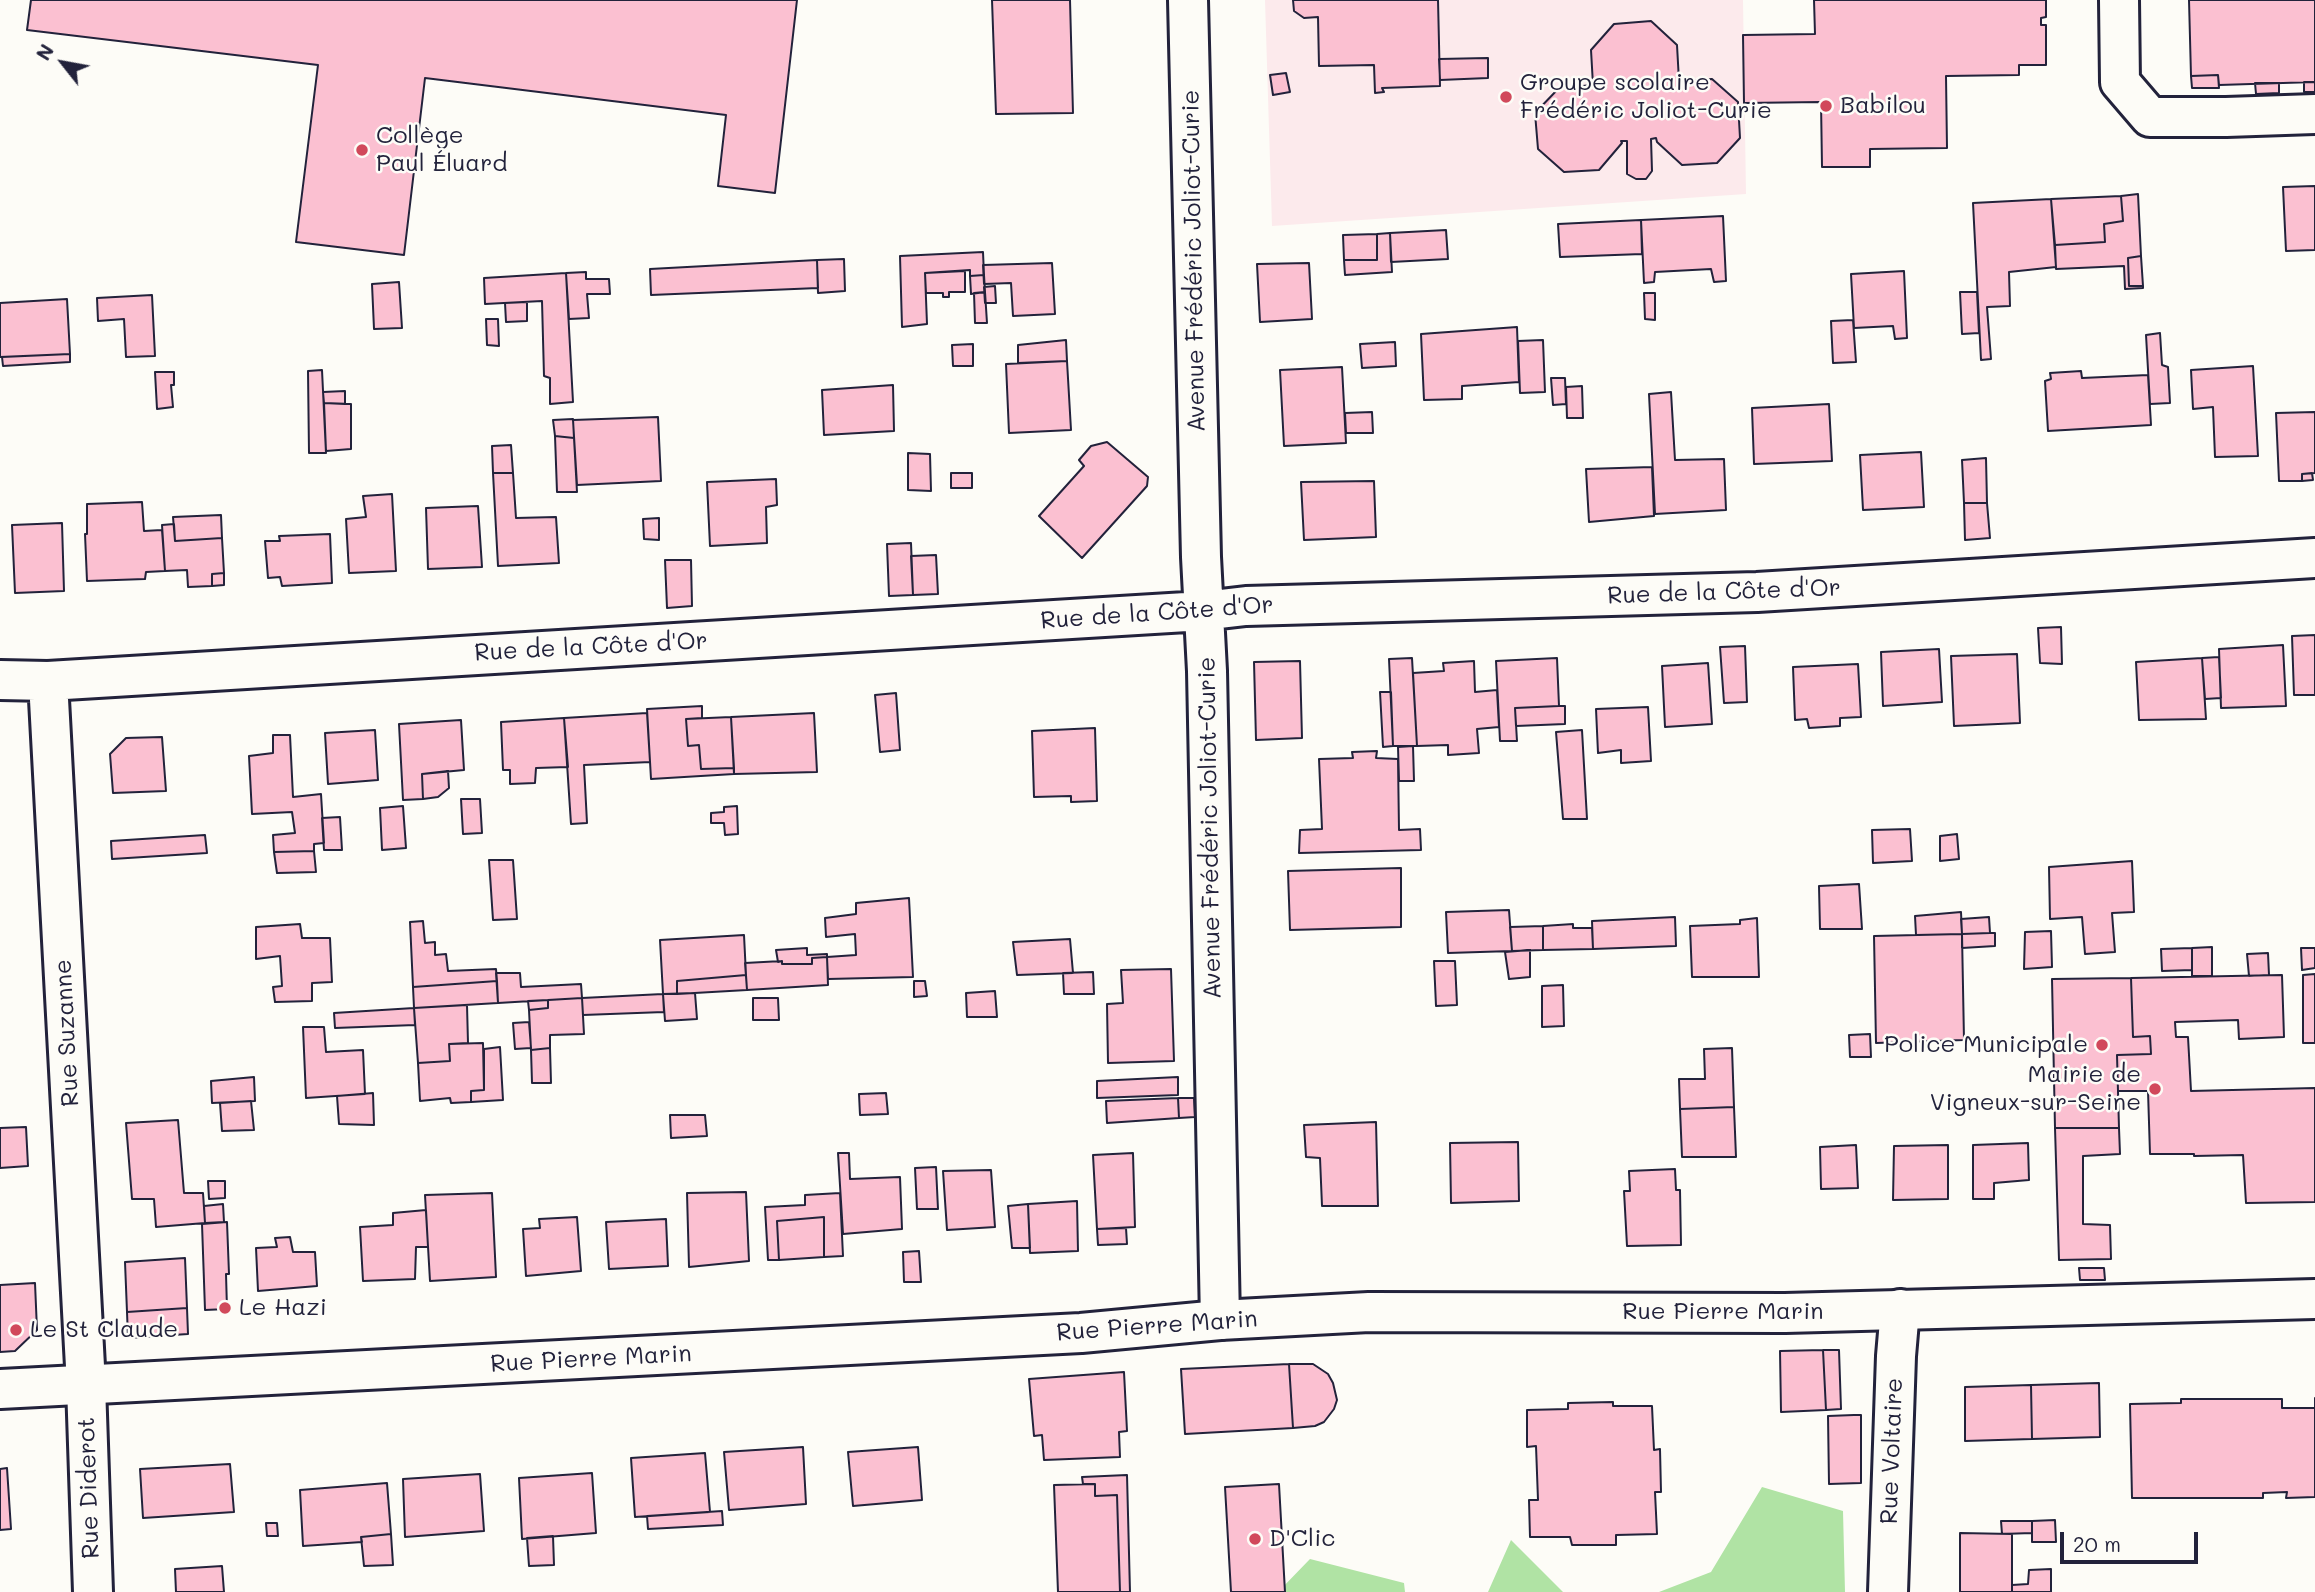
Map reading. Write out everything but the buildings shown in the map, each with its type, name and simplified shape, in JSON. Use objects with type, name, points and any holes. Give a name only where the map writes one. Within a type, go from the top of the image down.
[{"type":"street","name":"Avenue Frédéric Joliot-Curie","points":[[1188,0],[1203,611],[1208,698],[1220,1321]]},
{"type":"street","points":[[2119,0],[2120,82],[2150,117],[2315,114]]},
{"type":"street","name":"Rue de la Côte d'Or","points":[[0,680],[48,681],[1203,611],[1246,606],[1757,592],[2315,558]]},
{"type":"street","name":"Rue Suzanne","points":[[48,681],[86,1385]]},
{"type":"street","name":"Rue Pierre Marin","points":[[0,1389],[1081,1333],[1369,1312],[1785,1313],[2315,1299]]},
{"type":"street","name":"Rue Voltaire","points":[[1888,1592],[1895,1356],[1900,1310]]},
{"type":"street","name":"Rue Diderot","points":[[86,1385],[93,1592]]},
{"type":"shaded area","name":"Groupe scolaire Frédéric Joliot-Curie","points":[[1265,0],[1743,0],[1746,194],[1272,226]]},
{"type":"green space","points":[[1762,1487],[1843,1511],[1845,1592],[1659,1592],[1711,1572]]},
{"type":"green space","points":[[1511,1540],[1563,1592],[1488,1592]]},
{"type":"green space","points":[[1310,1559],[1404,1583],[1405,1592],[1278,1592]]},
{"type":"place","name":"Groupe scolaire Frédéric Joliot-Curie","points":[[1506,97]]},
{"type":"place","name":"Babilou","points":[[1826,106]]},
{"type":"place","name":"Collège Paul Éluard","points":[[362,150]]},
{"type":"place","name":"Police Municipale","points":[[2102,1045]]},
{"type":"place","name":"Mairie de Vigneux-sur-Seine","points":[[2155,1089]]},
{"type":"place","name":"Le Hazi","points":[[225,1308]]},
{"type":"place","name":"Le St Claude","points":[[16,1330]]},
{"type":"place","name":"D'Clic","points":[[1255,1539]]}]
